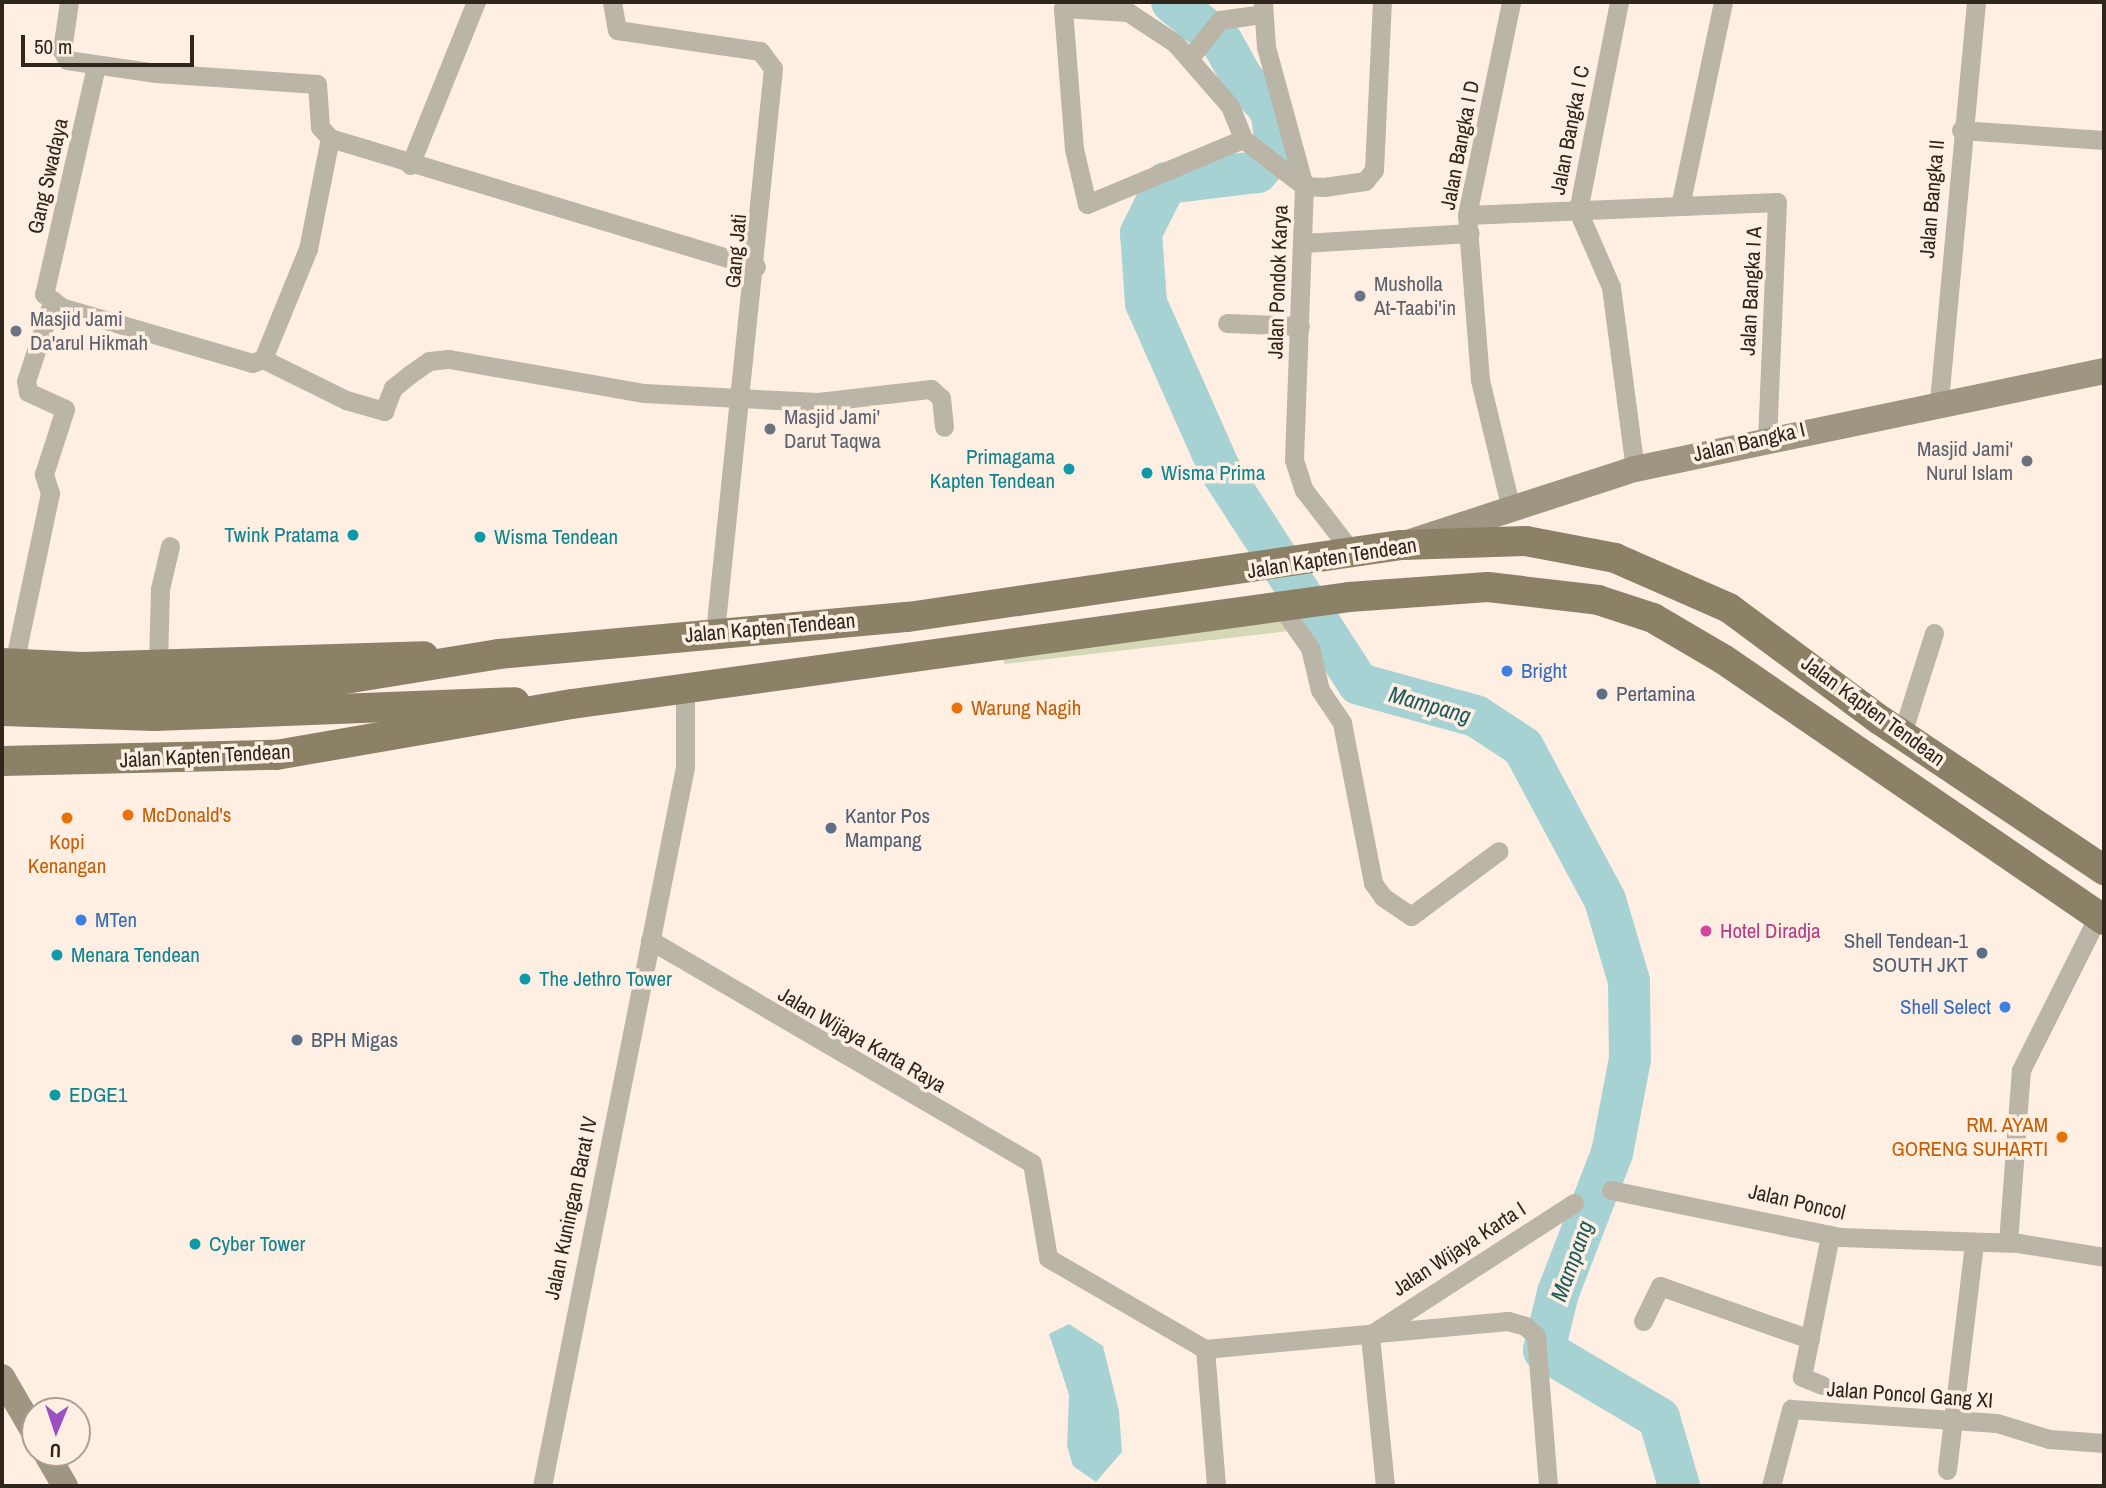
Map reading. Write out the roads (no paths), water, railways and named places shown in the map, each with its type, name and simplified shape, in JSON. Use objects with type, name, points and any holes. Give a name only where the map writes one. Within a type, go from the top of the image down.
[{"type":"main road","name":"Jalan Kapten Tendean","points":[[6,672],[220,704],[377,677],[470,657],[715,632],[908,617],[1245,572],[1402,545],[1551,544],[1662,575],[1748,620],[1902,734],[2104,870]]},
{"type":"main road","name":"Jalan Kapten Tendean","points":[[2,761],[276,755],[572,704],[1349,597],[1488,587],[1598,600],[1653,618],[1723,659],[2101,918]]},
{"type":"main road","name":"Jalan Kapten Tendean","points":[[6,672],[379,654],[470,657]]},
{"type":"main road","name":"Jalan Kapten Tendean","points":[[2,711],[469,700],[572,704]]},
{"type":"street","points":[[69,2],[62,54],[96,66],[317,84],[320,127],[330,138],[410,165],[756,267]]},
{"type":"street","points":[[410,165],[476,2]]},
{"type":"street","name":"Gang Jati","points":[[612,2],[617,30],[719,42],[760,51],[771,61],[756,267],[737,396],[715,632]]},
{"type":"street","points":[[1244,139],[1087,204],[1073,149],[1063,8],[1128,12],[1189,59],[1230,106],[1244,139],[1273,159],[1304,186],[1366,181],[1374,170],[1382,2]]},
{"type":"street","name":"Jalan Bangka I D","points":[[1510,505],[1480,380],[1468,224],[1511,2]]},
{"type":"street","name":"Jalan Bangka I C","points":[[1619,2],[1578,211],[1611,287],[1635,469]]},
{"type":"street","points":[[1303,243],[1578,211],[1680,206],[1723,2]]},
{"type":"street","name":"Jalan Bangka II","points":[[1939,401],[1961,130],[1976,2]]},
{"type":"street","points":[[1189,59],[1201,38],[1220,20],[1262,8]]},
{"type":"street","name":"Jalan Pondok Karya","points":[[1262,8],[1304,186],[1294,460],[1304,490],[1344,554]]},
{"type":"street","name":"Gang Swadaya","points":[[6,672],[50,493],[44,474],[65,409],[28,392],[26,381],[49,297],[96,66]]},
{"type":"street","points":[[1961,130],[2104,140]]},
{"type":"street","points":[[49,297],[99,321],[253,363],[263,359],[308,249],[330,138]]},
{"type":"street","name":"Jalan Bangka I A","points":[[1680,206],[1777,202],[1767,437]]},
{"type":"street","points":[[1227,323],[1300,326]]},
{"type":"street","points":[[263,359],[346,400],[384,411],[393,388],[409,375],[429,360],[449,359],[644,393],[818,402],[931,389],[941,398],[944,426]]},
{"type":"street","name":"Jalan Bangka I","points":[[1402,545],[1510,505],[1635,469],[1767,437],[1939,401],[2104,371]]},
{"type":"street","points":[[158,665],[160,589],[170,546]]},
{"type":"street","points":[[1290,607],[1310,648],[1320,690],[1342,723],[1373,883],[1383,897],[1411,916],[1499,851]]},
{"type":"street","points":[[1902,734],[1934,632]]},
{"type":"street","points":[[650,940],[685,766],[685,690]]},
{"type":"street","points":[[2008,1242],[2021,1070],[2101,918]]},
{"type":"street","name":"Jalan Wijaya Karta Raya","points":[[650,940],[1031,1163],[1048,1258],[1205,1349]]},
{"type":"street","name":"Jalan Kuningan Barat IV","points":[[542,1486],[650,940]]},
{"type":"street","name":"Jalan Poncol","points":[[1611,1190],[1830,1235],[1974,1245],[2008,1242],[2104,1257]]},
{"type":"street","name":"Jalan Wijaya Karta I","points":[[1370,1335],[1574,1203]]},
{"type":"street","points":[[1822,1385],[1803,1381],[1830,1235]]},
{"type":"street","points":[[1947,1470],[1974,1245]]},
{"type":"street","points":[[1643,1321],[1660,1286],[1810,1339]]},
{"type":"street","name":"Jalan Wijaya Karta I","points":[[1205,1349],[1508,1321],[1536,1335],[1548,1486]]},
{"type":"street","points":[[1370,1335],[1385,1486]]},
{"type":"street","points":[[1205,1349],[1216,1486]]},
{"type":"street","points":[[2,1377],[21,1410]]},
{"type":"street","name":"Jalan Poncol Gang XI","points":[[1771,1486],[1791,1409],[1951,1420],[2104,1443]]},
{"type":"street","points":[[54,1467],[65,1486]]},
{"type":"water","points":[[1069,1324],[1103,1346],[1119,1411],[1122,1452],[1096,1482],[1073,1466],[1067,1446],[1069,1395],[1049,1334]]},
{"type":"waterway","name":"Mampang","points":[[1172,2],[1222,42],[1242,78],[1271,110],[1277,150],[1257,172],[1166,183],[1141,233],[1146,303],[1219,468],[1359,684],[1476,716],[1523,747],[1605,900],[1629,981],[1630,1059],[1612,1153],[1558,1293],[1544,1350],[1659,1418],[1679,1486]]},
{"type":"place","name":"Musholla At-Taabi'in","points":[[1360,296]]},
{"type":"place","name":"Masjid Jami Da'arul Hikmah","points":[[16,331]]},
{"type":"place","name":"Masjid Jami' Darut Taqwa","points":[[770,429]]},
{"type":"place","name":"Masjid Jami' Nurul Islam","points":[[2027,461]]},
{"type":"place","name":"Primagama Kapten Tendean","points":[[1069,469]]},
{"type":"place","name":"Wisma Prima","points":[[1147,473]]},
{"type":"place","name":"Twink Pratama","points":[[353,535]]},
{"type":"place","name":"Wisma Tendean","points":[[480,537]]},
{"type":"place","name":"Bright","points":[[1507,671]]},
{"type":"place","name":"Pertamina","points":[[1602,694]]},
{"type":"place","name":"Warung Nagih","points":[[957,708]]},
{"type":"place","name":"McDonald's","points":[[128,815]]},
{"type":"place","name":"Kopi Kenangan","points":[[67,818]]},
{"type":"place","name":"Kantor Pos Mampang","points":[[831,828]]},
{"type":"place","name":"MTen","points":[[81,920]]},
{"type":"place","name":"Hotel Diradja","points":[[1706,931]]},
{"type":"place","name":"Shell Tendean-1 SOUTH JKT","points":[[1982,953]]},
{"type":"place","name":"Menara Tendean","points":[[57,955]]},
{"type":"place","name":"The Jethro Tower","points":[[525,979]]},
{"type":"place","name":"Shell Select","points":[[2005,1007]]},
{"type":"place","name":"BPH Migas","points":[[297,1040]]},
{"type":"place","name":"EDGE1","points":[[55,1095]]},
{"type":"place","name":"RM. AYAM GORENG SUHARTI","points":[[2062,1137]]},
{"type":"place","name":"Cyber Tower","points":[[195,1244]]}]
